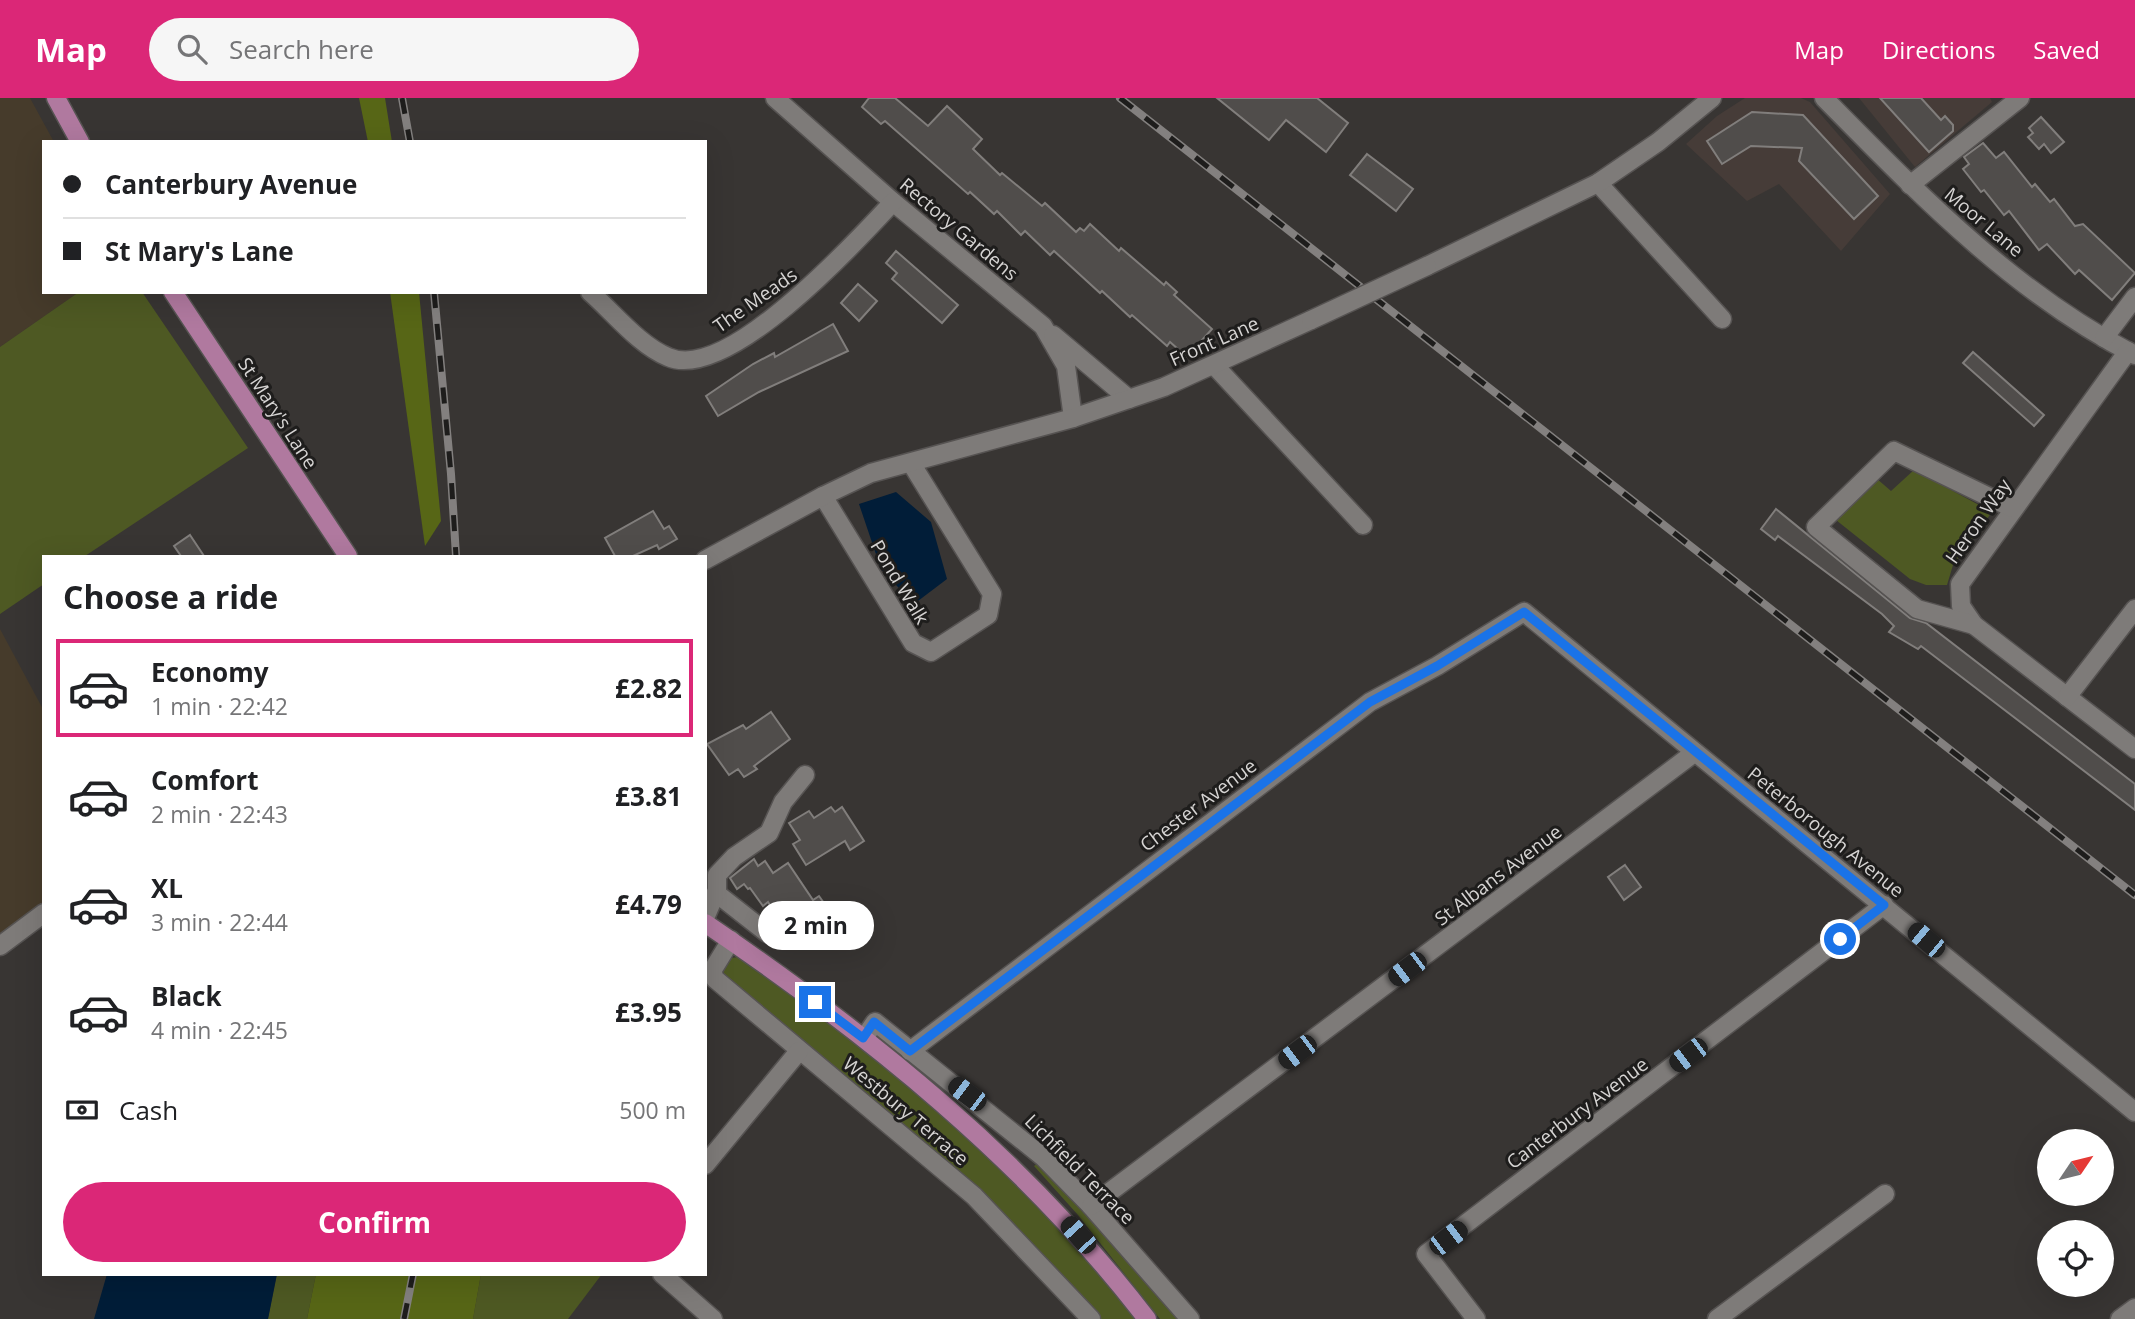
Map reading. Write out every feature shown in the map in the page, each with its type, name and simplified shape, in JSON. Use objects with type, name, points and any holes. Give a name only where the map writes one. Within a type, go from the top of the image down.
[{"type":"main road","points":[[56,98],[79,140]]},
{"type":"main road","name":"St Mary's Lane","points":[[174,294],[347,555]]},
{"type":"main road","points":[[707,922],[863,1038],[957,1113],[1029,1182],[1102,1263],[1147,1319]]},
{"type":"street","name":"Rectory Gardens","points":[[775,98],[893,202],[1043,326],[1066,366],[1073,418]]},
{"type":"street","name":"Front Lane","points":[[707,559],[823,495],[871,473],[1073,418],[1214,365],[1598,183],[1658,142],[1712,98]]},
{"type":"street","name":"Moor Lane","points":[[1824,98],[1910,186],[2000,264],[2047,301],[2131,353]]},
{"type":"street","points":[[1910,186],[2020,98]]},
{"type":"street","points":[[1598,183],[1722,320]]},
{"type":"street","name":"The Meads","points":[[592,294],[648,344],[670,359],[708,357],[754,331],[809,290],[893,202]]},
{"type":"street","points":[[2104,338],[2135,297]]},
{"type":"street","points":[[1043,326],[1129,399]]},
{"type":"street","name":"Heron Way","points":[[2131,353],[2012,508],[1960,584],[1961,606],[1974,625],[2135,749]]},
{"type":"street","points":[[1214,365],[1363,525]]},
{"type":"street","points":[[1974,625],[1917,609],[1816,527],[1894,451],[2012,508]]},
{"type":"street","name":"Pond Walk","points":[[823,495],[913,643],[931,652],[988,615],[992,594],[911,463]]},
{"type":"street","points":[[2067,697],[2135,609]]},
{"type":"street","name":"Peterborough Avenue","points":[[1524,612],[2135,1112]]},
{"type":"street","name":"Chester Avenue","points":[[910,1051],[1370,702],[1437,666],[1524,612]]},
{"type":"street","name":"St Albans Avenue","points":[[1091,1206],[1695,753]]},
{"type":"street","points":[[707,915],[716,893],[717,875],[734,857],[769,833],[783,802],[805,775]]},
{"type":"street","points":[[716,893],[767,933]]},
{"type":"street","name":"Canterbury Avenue","points":[[1476,1319],[1426,1254],[1884,905]]},
{"type":"street","points":[[0,946],[42,914]]},
{"type":"street","name":"Westbury Terrace","points":[[731,940],[714,964],[712,971],[715,979],[799,1051],[928,1154],[974,1196],[1091,1319]]},
{"type":"street","name":"Lichfield Terrace","points":[[863,1038],[874,1022],[1005,1123],[1091,1206],[1190,1319]]},
{"type":"street","points":[[707,1163],[799,1051]]},
{"type":"street","points":[[1717,1319],[1885,1194]]},
{"type":"street","points":[[664,1276],[713,1319]]},
{"type":"street","points":[[2120,1319],[2135,1308]]},
{"type":"shaded area","points":[[0,98],[30,98],[53,140],[42,140],[42,294],[76,294],[0,347]]},
{"type":"shaded area","points":[[1745,98],[1801,98],[1810,102],[1890,194],[1841,251],[1779,184],[1747,201],[1686,144],[1717,116]]},
{"type":"shaded area","points":[[1859,98],[1990,98],[1992,102],[1915,167]]},
{"type":"shaded area","points":[[0,629],[42,707],[42,907],[0,938]]},
{"type":"green space","points":[[359,98],[385,98],[392,140],[368,140]]},
{"type":"green space","points":[[76,294],[143,294],[248,448],[87,555],[42,555],[42,585],[0,614],[0,347]]},
{"type":"green space","points":[[390,294],[419,294],[441,521],[425,546]]},
{"type":"green space","points":[[1914,470],[1992,512],[1953,565],[1947,585],[1926,585],[1910,579],[1836,520],[1876,478],[1891,491]]},
{"type":"green space","points":[[745,956],[902,1081],[1002,1169],[1050,1216],[1095,1266],[1137,1319],[1100,1319],[1079,1294],[728,985],[723,971],[731,958]]},
{"type":"green space","points":[[1038,1163],[1062,1185],[1177,1319],[1160,1319],[1078,1215],[1034,1166]]},
{"type":"green space","points":[[277,1276],[316,1276],[307,1319],[268,1319]]},
{"type":"green space","points":[[316,1276],[481,1276],[473,1319],[307,1319]]},
{"type":"green space","points":[[481,1276],[600,1276],[568,1319],[473,1319]]},
{"type":"water","points":[[896,492],[931,522],[947,579],[914,604],[881,569],[859,504]]},
{"type":"water","points":[[106,1276],[277,1276],[268,1319],[94,1319]]},
{"type":"building","points":[[869,98],[895,98],[928,126],[947,106],[982,139],[973,149],[1000,175],[1002,173],[1042,206],[1045,203],[1076,232],[1080,228],[1084,231],[1090,224],[1119,251],[1121,248],[1164,285],[1166,282],[1177,292],[1174,295],[1212,329],[1187,357],[1170,342],[1167,346],[1102,291],[1100,293],[1054,251],[1050,255],[1025,231],[1021,235],[997,211],[994,214],[970,192],[968,194],[885,121],[881,124],[862,107]]},
{"type":"building","points":[[1217,98],[1317,98],[1348,123],[1326,152],[1286,120],[1269,140]]},
{"type":"building","points":[[1880,98],[1921,98],[1941,120],[1945,116],[1953,125],[1953,131],[1929,152]]},
{"type":"building","points":[[1752,112],[1803,115],[1878,196],[1854,219],[1799,161],[1802,148],[1751,146],[1722,164],[1707,141]]},
{"type":"building","points":[[2041,117],[2064,142],[2051,153],[2044,144],[2039,149],[2028,137],[2033,133],[2029,128]]},
{"type":"building","points":[[1983,143],[1996,158],[2004,152],[2032,187],[2035,184],[2050,202],[2054,199],[2075,226],[2083,224],[2135,273],[2112,300],[2079,270],[2075,274],[2047,244],[2039,250],[2009,211],[2004,215],[1984,190],[1981,192],[1963,169],[1969,164],[1964,157]]},
{"type":"building","points":[[1367,154],[1413,189],[1396,211],[1350,175]]},
{"type":"building","points":[[896,251],[958,305],[942,323],[892,279],[897,273],[886,263]]},
{"type":"building","points":[[858,284],[877,301],[859,321],[841,303]]},
{"type":"building","points":[[833,324],[848,351],[759,392],[718,416],[706,396],[753,364],[774,353],[775,357]]},
{"type":"building","points":[[1973,352],[2044,415],[2034,426],[1963,363]]},
{"type":"building","points":[[1776,509],[1910,618],[1926,623],[2135,784],[2135,810],[1921,646],[1918,649],[1889,632],[1894,626],[1882,614],[1778,536],[1775,540],[1761,529]]},
{"type":"building","points":[[653,511],[664,529],[669,526],[677,539],[659,549],[657,545],[635,555],[614,555],[605,538]]},
{"type":"building","points":[[190,535],[203,555],[180,555],[174,546]]},
{"type":"building","points":[[771,712],[790,739],[754,766],[757,769],[744,777],[738,769],[729,775],[707,744],[743,725],[746,729]]},
{"type":"building","points":[[831,807],[835,812],[842,807],[864,841],[850,850],[845,841],[806,865],[793,844],[800,840],[789,823],[809,811],[814,818]]},
{"type":"building","points":[[754,859],[758,866],[765,861],[773,873],[788,863],[813,900],[819,896],[831,913],[812,926],[809,921],[802,926],[793,913],[788,916],[784,911],[777,916],[768,902],[763,906],[744,884],[737,889],[730,878]]},
{"type":"building","points":[[1625,865],[1641,887],[1624,900],[1608,877]]},
{"type":"railway","points":[[402,98],[410,140]]},
{"type":"railway","points":[[1120,98],[2135,895]]},
{"type":"railway","points":[[434,294],[456,555]]},
{"type":"railway","points":[[404,1319],[413,1276]]},
{"type":"route","points":[[815,1002],[863,1038],[874,1022],[910,1051],[1370,702],[1437,666],[1524,612],[1884,905],[1840,939]]}]
